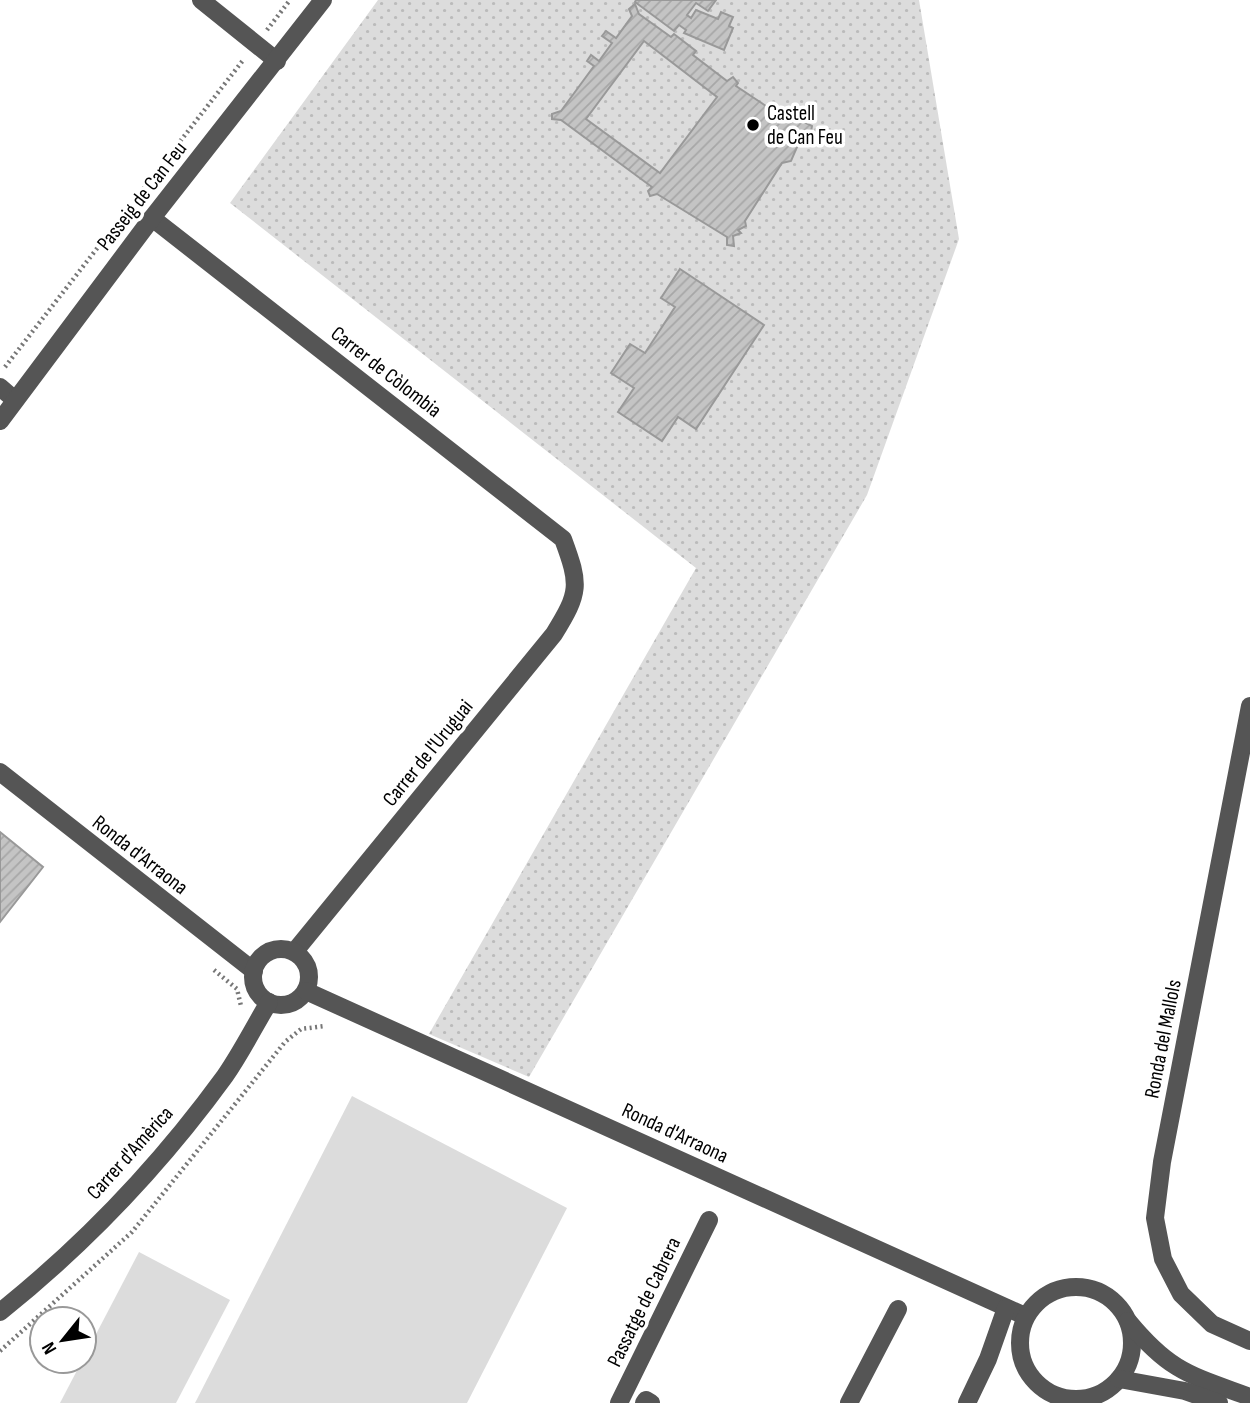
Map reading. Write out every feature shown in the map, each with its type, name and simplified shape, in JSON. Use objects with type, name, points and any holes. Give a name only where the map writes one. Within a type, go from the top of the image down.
[{"type":"street","points":[[201,0],[277,61]]},
{"type":"street","name":"Passeig de Can Feu","points":[[0,421],[152,218],[323,0]]},
{"type":"street","name":"Carrer de Còlombia","points":[[152,218],[563,540],[575,573]]},
{"type":"street","points":[[0,387],[15,400]]},
{"type":"street","name":"Carrer de l'Uruguai","points":[[295,951],[554,634],[574,602],[575,573]]},
{"type":"street","name":"Ronda del Mallols","points":[[1250,706],[1162,1162],[1155,1218],[1163,1259],[1181,1294],[1212,1324],[1250,1341]]},
{"type":"street","name":"Ronda d'Arraona","points":[[0,772],[254,971],[258,993],[269,1002]]},
{"type":"street","points":[[254,971],[264,954],[276,949],[295,951],[306,964],[310,973],[306,991],[285,1005],[269,1002]]},
{"type":"street","name":"Ronda d'Arraona","points":[[306,991],[1025,1316]]},
{"type":"street","name":"Carrer d'Amèrica","points":[[0,1312],[46,1275],[160,1160],[226,1074],[269,1002]]},
{"type":"street","name":"Passatge de Cabrera","points":[[619,1403],[709,1220]]},
{"type":"street","points":[[1043,1403],[1030,1377],[1020,1339],[1025,1316],[1041,1297],[1052,1291],[1077,1286],[1101,1293],[1121,1309],[1127,1320],[1159,1357],[1171,1365],[1250,1398]]},
{"type":"street","points":[[967,1403],[988,1359],[1006,1307]]},
{"type":"street","points":[[849,1403],[898,1309]]},
{"type":"street","points":[[1030,1377],[1046,1391],[1065,1398],[1101,1397],[1119,1378],[1129,1360],[1132,1340],[1127,1320]]},
{"type":"street","points":[[1119,1378],[1185,1391],[1219,1403]]},
{"type":"street","points":[[644,1403],[646,1400],[651,1403]]},
{"type":"path","name":"Passeig de Can Feu","points":[[0,374],[290,0]]},
{"type":"path","points":[[206,963],[237,989],[241,1001],[237,1024],[277,1052]]},
{"type":"shaded area","points":[[378,0],[919,0],[959,239],[867,495],[529,1077],[429,1034],[696,568],[230,203]]},
{"type":"shaded area","points":[[352,1096],[567,1208],[467,1403],[195,1403]]},
{"type":"shaded area","points":[[139,1252],[230,1300],[176,1403],[60,1403],[75,1375],[98,1375],[98,1330]]},
{"type":"building","points":[[716,0],[708,11],[696,3],[687,15],[691,18],[696,10],[718,19],[721,12],[733,17],[729,26],[733,28],[724,50],[684,33],[686,30],[679,25],[674,31],[635,2]]},
{"type":"building","name":"Castell de Can Feu","points":[[635,4],[639,14],[671,37],[674,34],[696,51],[693,55],[727,81],[733,77],[738,83],[736,86],[778,114],[781,110],[812,126],[810,137],[800,140],[791,161],[782,163],[745,221],[746,226],[738,230],[741,233],[733,236],[734,246],[727,245],[727,237],[657,194],[650,196],[648,191],[652,187],[561,120],[552,119],[552,114],[561,111],[594,66],[587,61],[591,55],[599,61],[612,43],[602,36],[606,31],[616,38],[632,16],[629,9]],"holes":[[[644,41],[717,97],[660,173],[586,119]]]},
{"type":"building","points":[[680,269],[764,325],[696,429],[678,417],[662,441],[618,412],[634,388],[611,373],[630,344],[645,353],[675,307],[661,298]]},
{"type":"building","points":[[0,832],[43,867],[0,922]]},
{"type":"place","name":"Castell de Can Feu","points":[[753,125]]}]
